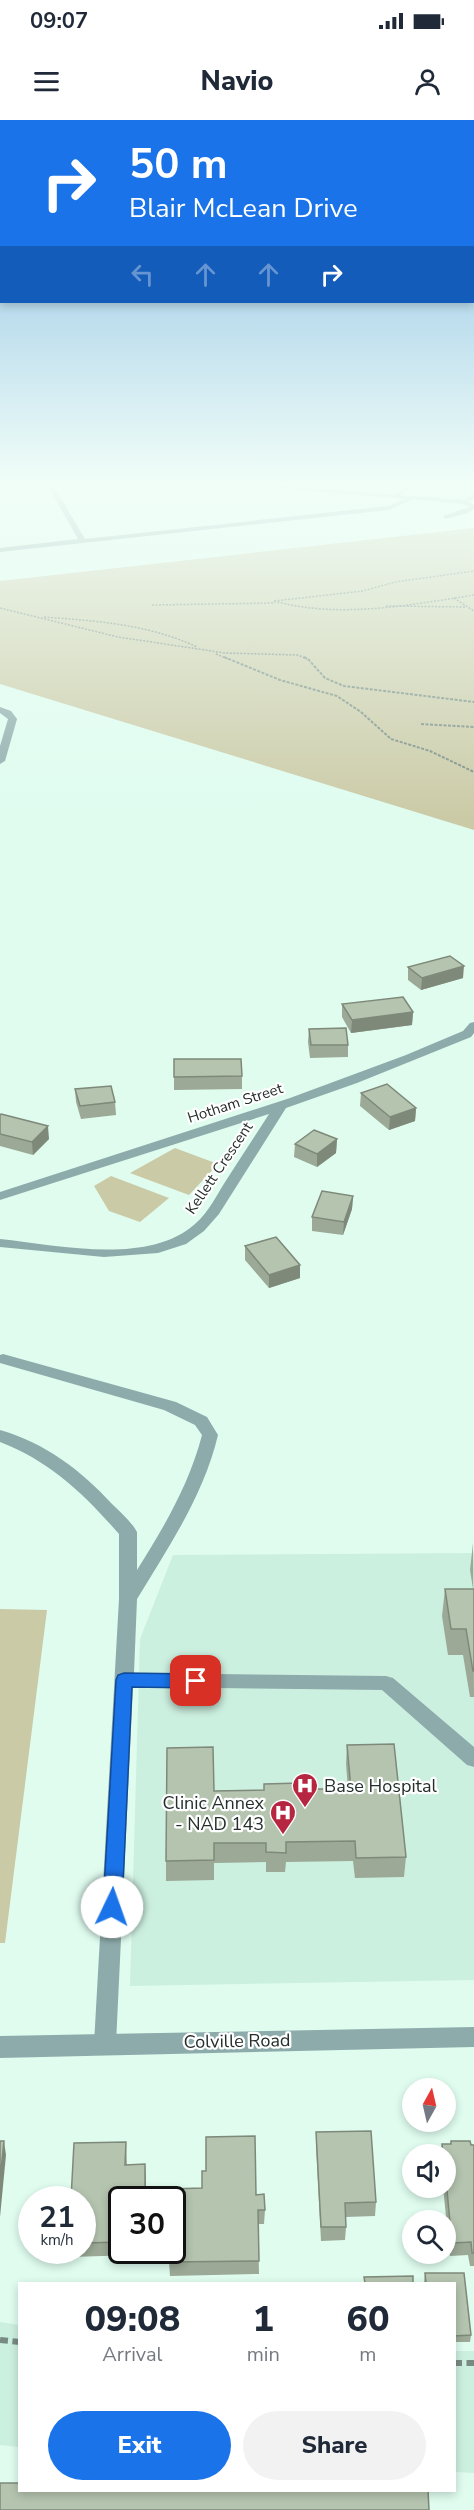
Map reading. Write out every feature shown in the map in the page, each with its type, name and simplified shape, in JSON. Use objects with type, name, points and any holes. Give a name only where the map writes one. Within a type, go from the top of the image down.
[{"type":"street","points":[[0,710],[13,719],[0,761]]},
{"type":"street","name":"Hotham Street","points":[[0,1196],[281,1106],[406,1060],[467,1034],[474,1026]]},
{"type":"street","name":"Kellett Crescent","points":[[0,1243],[119,1253],[167,1247],[184,1239],[198,1229],[214,1211],[281,1106]]},
{"type":"street","points":[[3,1359],[170,1406],[201,1421],[210,1435],[205,1461],[184,1506],[128,1599]]},
{"type":"street","points":[[0,1436],[48,1456],[89,1488],[128,1532],[128,1599],[105,2044]]},
{"type":"street","points":[[124,1680],[386,1683],[474,1759]]},
{"type":"street","name":"Colville Road","points":[[0,2047],[474,2037]]},
{"type":"path","points":[[305,598],[274,601],[292,607],[327,609],[453,598],[474,611]]},
{"type":"path","points":[[152,604],[279,603]]},
{"type":"path","points":[[379,606],[466,607]]},
{"type":"path","points":[[0,608],[118,638],[211,652],[280,680],[337,696],[361,712],[391,738],[430,751],[474,772]]},
{"type":"path","points":[[34,616],[139,626],[176,636],[200,649]]},
{"type":"path","points":[[211,652],[298,655],[309,659],[325,678],[344,686],[474,702]]},
{"type":"path","points":[[421,724],[474,727]]},
{"type":"path","points":[[0,2340],[18,2342]]},
{"type":"path","points":[[456,2363],[474,2363]]},
{"type":"shaded area","points":[[0,598],[474,598],[474,830],[0,684]]},
{"type":"shaded area","points":[[175,1148],[218,1164],[189,1195],[130,1173]]},
{"type":"shaded area","points":[[111,1176],[169,1198],[140,1222],[109,1211],[94,1186]]},
{"type":"shaded area","name":"Base Hospital","points":[[474,1553],[474,1980],[130,1986],[140,1639],[173,1555]]},
{"type":"shaded area","points":[[0,1609],[47,1610],[5,1943],[0,1943]]},
{"type":"shaded area","points":[[0,2322],[18,2325],[18,2447],[0,2445]]},
{"type":"shaded area","points":[[456,2351],[474,2351],[474,2473],[456,2472]]},
{"type":"building","points":[[450,956],[464,966],[422,978],[408,967]]},
{"type":"building","points":[[403,997],[413,1012],[352,1020],[342,1004]]},
{"type":"building","points":[[346,1028],[348,1045],[311,1045],[309,1029]]},
{"type":"building","points":[[174,1059],[241,1059],[242,1076],[174,1077]]},
{"type":"building","points":[[387,1084],[416,1108],[390,1117],[361,1093]]},
{"type":"building","points":[[111,1086],[115,1102],[80,1106],[75,1089]]},
{"type":"building","points":[[1,1114],[48,1126],[32,1142],[0,1134]]},
{"type":"building","points":[[314,1130],[337,1139],[317,1154],[295,1144]]},
{"type":"building","points":[[322,1191],[353,1196],[344,1222],[312,1217]]},
{"type":"building","points":[[276,1237],[300,1265],[269,1275],[245,1246]]},
{"type":"building","points":[[445,1589],[474,1589],[474,1671],[466,1629],[451,1629]]},
{"type":"building","name":"Clinic Annex - NAD 143","points":[[394,1744],[406,1857],[356,1858],[355,1841],[286,1842],[286,1853],[266,1852],[266,1843],[214,1843],[214,1860],[166,1861],[167,1748],[213,1747],[214,1791],[264,1790],[264,1784],[301,1783],[301,1789],[351,1789],[347,1745]]},
{"type":"building","points":[[371,2131],[376,2202],[345,2203],[346,2227],[321,2227],[316,2132]]},
{"type":"building","points":[[255,2136],[256,2195],[264,2194],[265,2210],[258,2210],[259,2261],[186,2262],[186,2188],[202,2188],[202,2171],[206,2171],[206,2137]]},
{"type":"building","points":[[0,2141],[4,2141],[0,2180]]},
{"type":"building","points":[[451,2141],[470,2141],[471,2145],[474,2145],[474,2253],[472,2253],[471,2242],[456,2243],[456,2210],[449,2210],[448,2198],[456,2198],[456,2144],[451,2144]]},
{"type":"building","points":[[126,2142],[125,2165],[145,2164],[145,2186],[108,2186],[108,2242],[96,2243],[96,2186],[72,2186],[74,2143]]},
{"type":"building","points":[[425,2273],[464,2273],[471,2335],[456,2336],[456,2282],[426,2282]]},
{"type":"building","points":[[413,2276],[413,2282],[365,2282],[364,2277]]},
{"type":"building","points":[[0,2483],[18,2483],[18,2492],[428,2492],[429,2510],[0,2510]]},
{"type":"place","name":"Base Hospital","points":[[305,1809]]},
{"type":"place","name":"Clinic Annex - NAD 143","points":[[283,1836]]},
{"type":"route","points":[[112,1907],[124,1680],[196,1681]]}]
